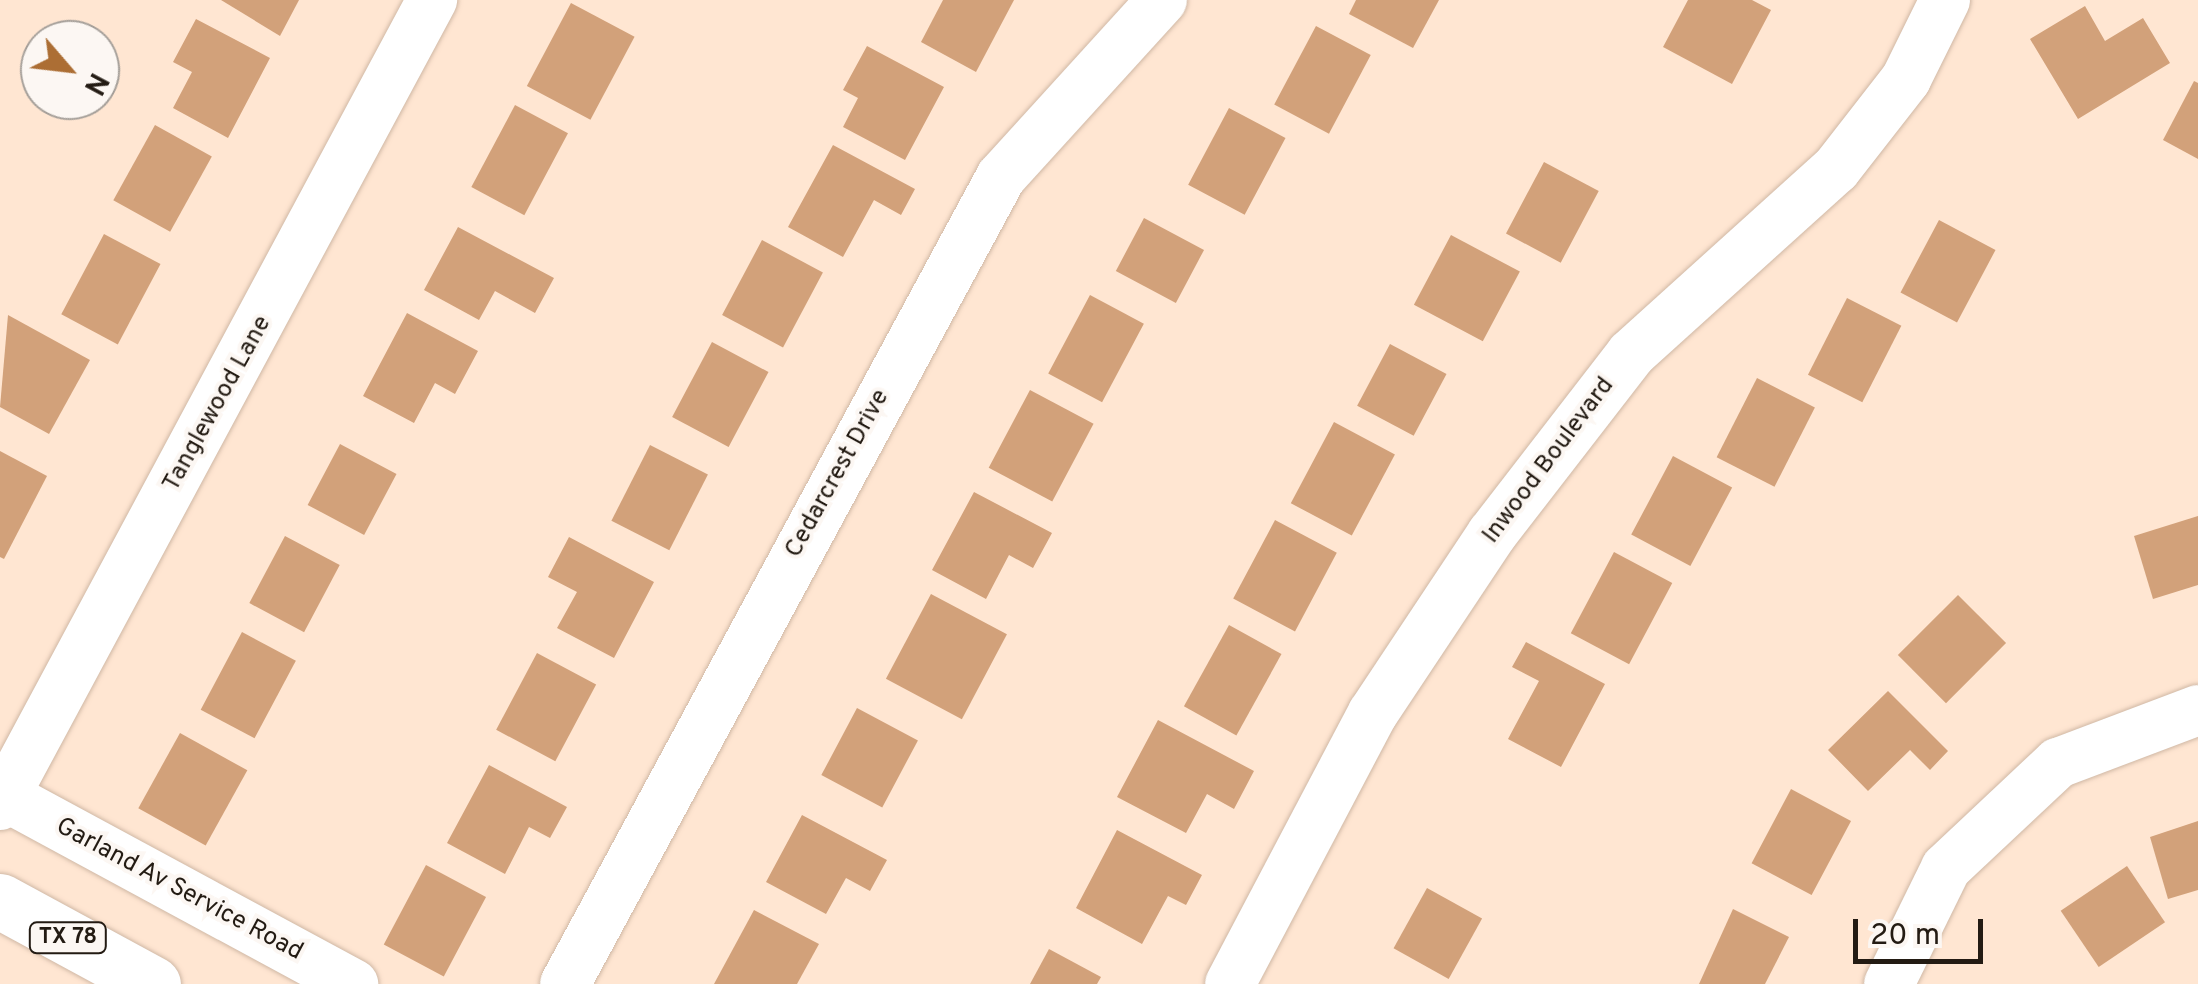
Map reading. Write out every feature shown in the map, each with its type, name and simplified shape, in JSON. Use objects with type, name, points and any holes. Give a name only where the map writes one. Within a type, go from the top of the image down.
[{"type":"main road","name":"TX 78","points":[[0,901],[153,984]]},
{"type":"street","name":"Tanglewood Lane","points":[[2,801],[432,0]]},
{"type":"street","name":"Cedarcrest Drive","points":[[565,984],[1002,177],[1162,0]]},
{"type":"street","name":"Inwood Boulevard","points":[[1230,984],[1373,713],[1492,534],[1631,354],[1836,168],[1906,79],[1945,0]]},
{"type":"street","points":[[1889,984],[1946,868],[2058,764],[2198,710]]},
{"type":"street","name":"Garland Av Service Road","points":[[2,801],[354,984]]},
{"type":"building","points":[[221,0],[299,0],[280,36]]},
{"type":"building","points":[[943,0],[1014,0],[976,72],[921,42]]},
{"type":"building","points":[[1356,0],[1439,0],[1413,48],[1349,14]]},
{"type":"building","points":[[1688,0],[1752,0],[1771,10],[1732,84],[1663,47]]},
{"type":"building","points":[[571,3],[635,37],[590,120],[527,86]]},
{"type":"building","points":[[2085,6],[2105,41],[2143,18],[2170,63],[2078,119],[2030,39]]},
{"type":"building","points":[[196,19],[270,58],[228,138],[173,108],[192,72],[173,62]]},
{"type":"building","points":[[1316,26],[1371,55],[1329,134],[1274,105]]},
{"type":"building","points":[[867,46],[944,87],[905,160],[843,127],[858,98],[843,90]]},
{"type":"building","points":[[2194,81],[2198,83],[2198,159],[2163,140]]},
{"type":"building","points":[[515,105],[568,133],[524,215],[471,187]]},
{"type":"building","points":[[1229,108],[1286,138],[1245,215],[1188,185]]},
{"type":"building","points":[[155,125],[212,157],[170,232],[113,200]]},
{"type":"building","points":[[833,145],[915,189],[901,215],[874,200],[843,257],[788,227]]},
{"type":"building","points":[[1544,162],[1599,191],[1561,263],[1506,234]]},
{"type":"building","points":[[1144,218],[1204,250],[1176,303],[1116,271]]},
{"type":"building","points":[[1939,220],[1996,250],[1957,322],[1901,292]]},
{"type":"building","points":[[458,227],[554,278],[535,313],[495,291],[479,320],[424,290]]},
{"type":"building","points":[[104,234],[161,264],[118,344],[61,314]]},
{"type":"building","points":[[1451,235],[1520,272],[1483,341],[1414,305]]},
{"type":"building","points":[[762,240],[823,272],[783,347],[722,315]]},
{"type":"building","points":[[1090,295],[1144,324],[1102,402],[1048,374]]},
{"type":"building","points":[[1847,298],[1901,326],[1862,402],[1808,375]]},
{"type":"building","points":[[407,313],[478,351],[455,394],[435,383],[414,423],[363,396]]},
{"type":"building","points":[[8,315],[90,360],[49,434],[0,407]]},
{"type":"building","points":[[712,342],[769,372],[729,447],[672,417]]},
{"type":"building","points":[[1390,344],[1447,374],[1414,436],[1357,406]]},
{"type":"building","points":[[1757,378],[1815,408],[1775,487],[1717,457]]},
{"type":"building","points":[[1030,390],[1094,424],[1052,502],[989,468]]},
{"type":"building","points":[[1334,422],[1395,454],[1352,536],[1291,503]]},
{"type":"building","points":[[340,444],[397,474],[364,535],[308,505]]},
{"type":"building","points":[[650,445],[708,475],[669,550],[611,521]]},
{"type":"building","points":[[0,451],[47,476],[4,559],[0,557]]},
{"type":"building","points":[[1673,456],[1732,487],[1690,566],[1631,535]]},
{"type":"building","points":[[974,492],[1052,533],[1033,568],[1009,555],[986,599],[932,570]]},
{"type":"building","points":[[2198,516],[2198,585],[2153,599],[2134,536]]},
{"type":"building","points":[[1275,520],[1337,553],[1295,631],[1233,599]]},
{"type":"building","points":[[285,536],[340,565],[304,632],[249,603]]},
{"type":"building","points":[[569,537],[654,582],[614,658],[557,628],[577,592],[548,577]]},
{"type":"building","points":[[1614,552],[1672,583],[1629,664],[1571,633]]},
{"type":"building","points":[[931,594],[1007,634],[962,719],[886,679]]},
{"type":"building","points":[[1958,595],[2006,643],[1946,703],[1898,655]]},
{"type":"building","points":[[1229,625],[1281,654],[1236,735],[1184,706]]},
{"type":"building","points":[[242,632],[296,661],[255,738],[201,710]]},
{"type":"building","points":[[1526,642],[1605,684],[1561,767],[1508,739],[1539,681],[1512,667]]},
{"type":"building","points":[[537,653],[596,684],[555,761],[496,730]]},
{"type":"building","points":[[1888,691],[1948,751],[1930,770],[1910,750],[1868,791],[1828,750]]},
{"type":"building","points":[[857,708],[918,740],[882,807],[821,775]]},
{"type":"building","points":[[1158,720],[1254,771],[1234,809],[1207,794],[1186,833],[1117,797]]},
{"type":"building","points":[[180,733],[247,770],[206,846],[138,808]]},
{"type":"building","points":[[489,765],[567,807],[550,838],[529,827],[505,874],[447,843]]},
{"type":"building","points":[[1791,789],[1851,821],[1812,895],[1752,863]]},
{"type":"building","points":[[802,815],[887,860],[870,891],[846,878],[826,914],[766,882]]},
{"type":"building","points":[[2198,821],[2198,890],[2168,899],[2150,837]]},
{"type":"building","points":[[1117,830],[1202,875],[1186,905],[1168,896],[1142,944],[1076,908]]},
{"type":"building","points":[[426,865],[486,897],[444,976],[384,944]]},
{"type":"building","points":[[2127,866],[2165,922],[2099,967],[2061,911]]},
{"type":"building","points":[[1427,888],[1482,919],[1449,979],[1394,948]]},
{"type":"building","points":[[1733,909],[1789,937],[1765,984],[1699,984]]},
{"type":"building","points":[[754,910],[819,944],[797,984],[714,984]]},
{"type":"building","points":[[1049,949],[1101,977],[1097,984],[1030,984]]}]
